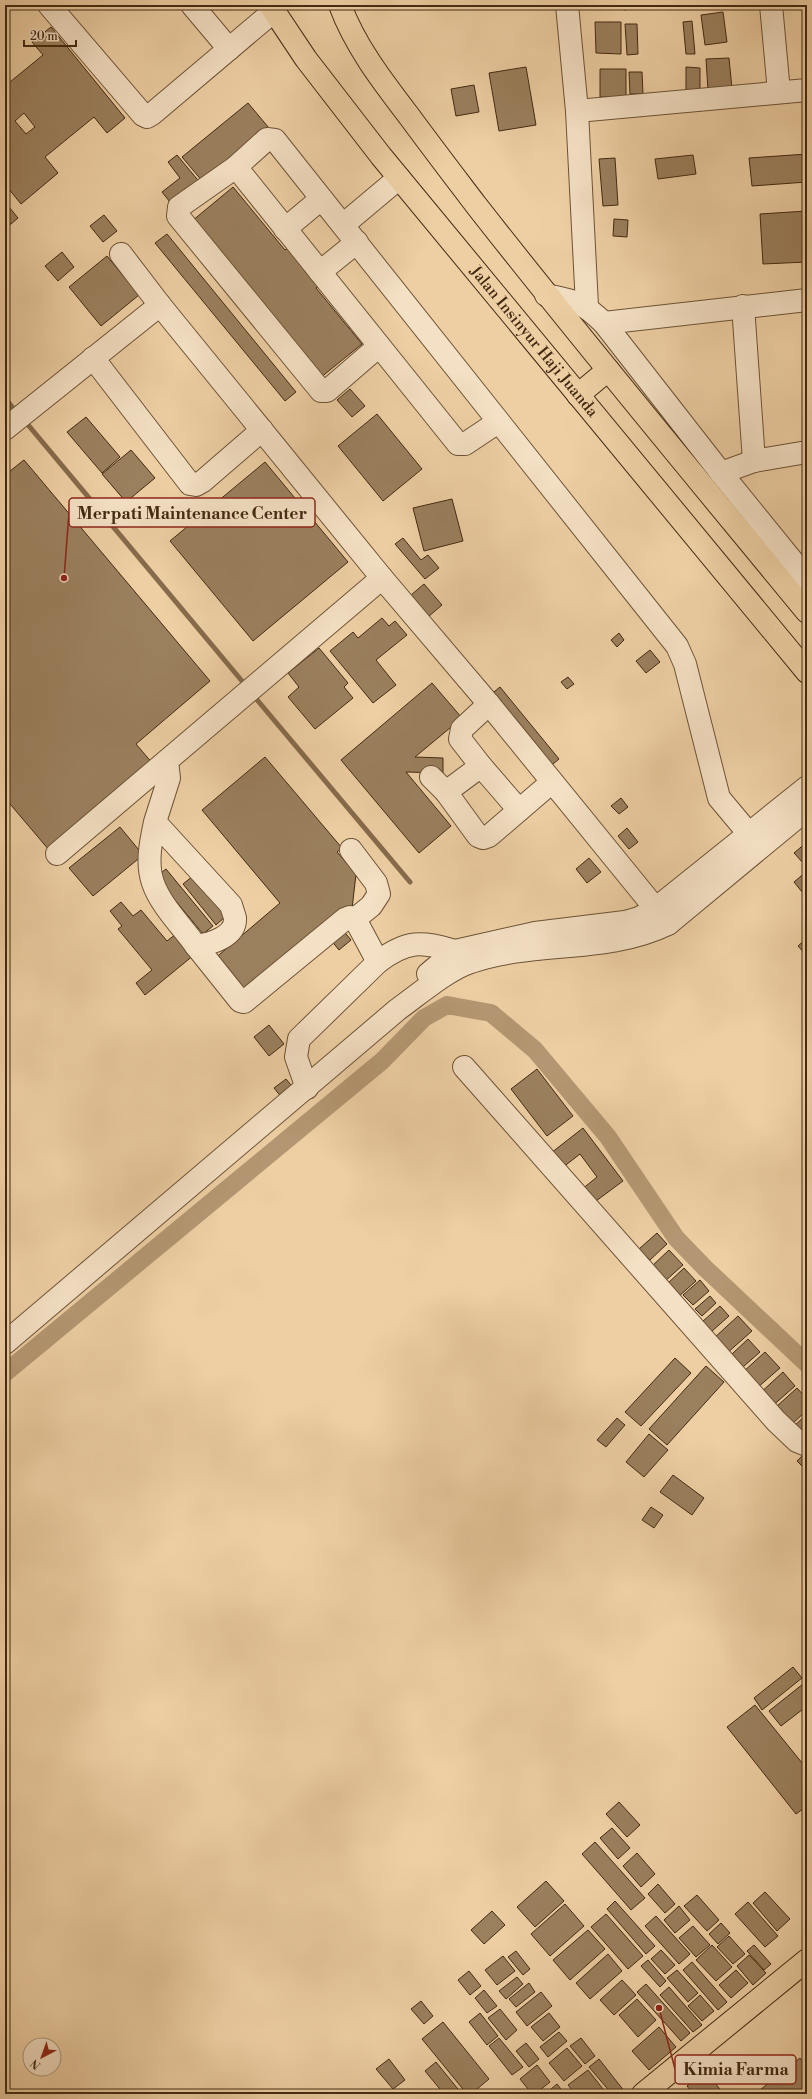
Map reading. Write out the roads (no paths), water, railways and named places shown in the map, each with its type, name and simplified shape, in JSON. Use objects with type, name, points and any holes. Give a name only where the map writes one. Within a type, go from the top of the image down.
[{"type":"main road","points":[[340,5],[347,24],[393,95],[546,295],[807,612]]},
{"type":"main road","name":"Jalan Insinyur Haji Juanda","points":[[272,8],[306,60],[399,178],[807,672]]},
{"type":"main road","points":[[578,395],[608,370]]},
{"type":"main road","points":[[643,2094],[807,1960]]},
{"type":"street","points":[[49,5],[143,115],[147,116],[152,114],[229,49],[272,8]]},
{"type":"street","points":[[192,5],[229,49]]},
{"type":"street","points":[[567,5],[577,111],[587,306]]},
{"type":"street","points":[[771,5],[779,92]]},
{"type":"street","points":[[577,111],[807,90]]},
{"type":"street","points":[[380,346],[327,391],[321,391],[178,216],[179,207],[236,167],[267,139],[272,138],[275,140],[321,200],[343,225],[677,646],[685,664],[719,798],[750,835]]},
{"type":"street","points":[[236,167],[458,444],[465,444],[498,422]]},
{"type":"street","points":[[343,225],[399,178]]},
{"type":"street","points":[[285,229],[321,200]]},
{"type":"street","points":[[320,272],[356,242]]},
{"type":"street","points":[[121,254],[160,305],[382,578],[489,704],[657,910]]},
{"type":"street","points":[[546,295],[574,300],[587,306],[604,323],[721,473],[807,579]]},
{"type":"street","points":[[604,323],[743,306],[807,300]]},
{"type":"street","points":[[9,426],[160,305]]},
{"type":"street","points":[[743,306],[754,462]]},
{"type":"street","points":[[93,358],[190,484],[196,485],[203,481],[262,430]]},
{"type":"street","points":[[721,473],[754,462],[807,452]]},
{"type":"street","points":[[57,854],[382,578]]},
{"type":"street","points":[[489,704],[462,729],[460,738],[481,766],[519,810]]},
{"type":"street","points":[[167,761],[168,783],[155,822],[150,846],[150,866],[153,883],[177,921],[240,1001],[244,1002],[345,919],[350,917],[355,920],[378,962]]},
{"type":"street","points":[[481,766],[438,785],[478,836],[483,838],[490,836],[552,782]]},
{"type":"street","points":[[397,1010],[427,975],[455,951],[535,933],[625,922],[657,910],[807,787]]},
{"type":"street","points":[[750,835],[807,809]]},
{"type":"street","points":[[155,822],[231,905],[235,919],[231,928],[214,943],[196,946]]},
{"type":"street","points":[[351,850],[376,883],[379,894],[371,906],[355,920]]},
{"type":"street","points":[[5,1343],[397,1010],[456,969],[470,962],[510,952],[626,939],[652,932],[657,910]]},
{"type":"street","points":[[307,1088],[296,1058],[299,1039],[378,962],[392,951],[418,944],[430,943],[455,951]]},
{"type":"street","points":[[464,1067],[776,1421],[797,1441],[807,1445]]},
{"type":"waterway","points":[[5,398],[17,413]]},
{"type":"waterway","points":[[24,420],[247,687]]},
{"type":"waterway","points":[[253,695],[410,882]]},
{"type":"waterway","points":[[5,1373],[382,1061],[424,1018],[447,1005],[491,1013],[535,1050],[608,1137],[676,1238],[705,1268],[807,1364]]},
{"type":"place","name":"Merpati Maintenance Center","points":[[64,578]]},
{"type":"place","name":"Kimia Farma","points":[[659,2008]]}]
